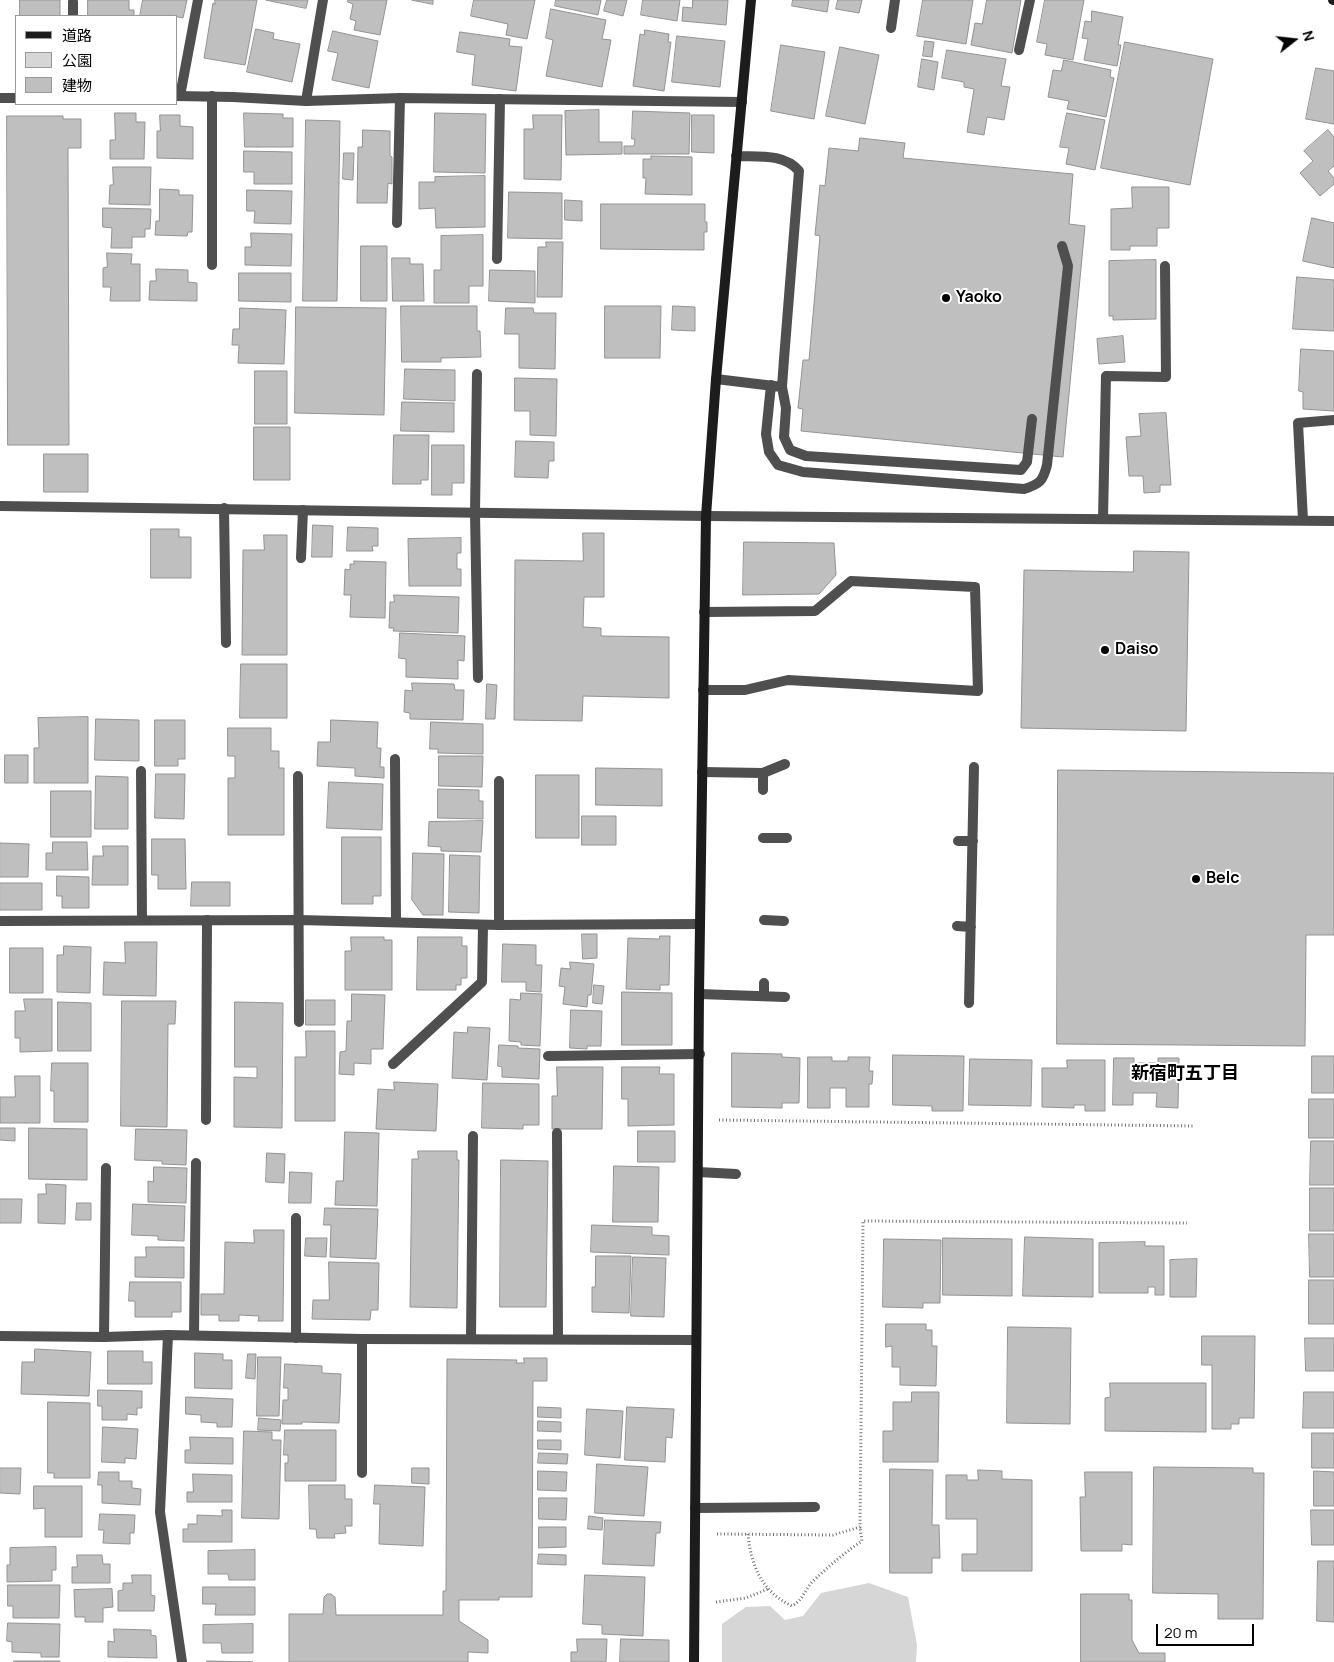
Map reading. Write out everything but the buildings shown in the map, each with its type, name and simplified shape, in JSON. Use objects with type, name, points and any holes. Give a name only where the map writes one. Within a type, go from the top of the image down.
[{"type":"street","points":[[198,0],[178,96],[212,96],[306,102],[400,98],[742,102]]},
{"type":"street","points":[[306,102],[323,0]]},
{"type":"street","points":[[694,1662],[699,994],[706,516],[716,379],[751,0]]},
{"type":"street","points":[[891,28],[895,0]]},
{"type":"street","points":[[1019,50],[1030,0]]},
{"type":"street","points":[[73,2],[73,15]]},
{"type":"street","points":[[212,96],[212,265]]},
{"type":"street","points":[[0,98],[15,98]]},
{"type":"street","points":[[397,223],[400,98]]},
{"type":"street","points":[[497,259],[500,99]]},
{"type":"street","points":[[736,156],[782,159],[794,164],[800,171],[782,387],[786,408],[784,437],[790,450],[806,456],[1021,470],[1027,462],[1032,419]]},
{"type":"street","points":[[771,385],[766,434],[769,452],[778,465],[803,472],[1024,489],[1035,486],[1044,478],[1047,465],[1068,266],[1062,246]]},
{"type":"street","points":[[1103,519],[1106,376],[1166,377],[1165,266]]},
{"type":"street","points":[[477,374],[475,513],[478,678]]},
{"type":"street","points":[[716,379],[782,387]]},
{"type":"street","points":[[1303,520],[1298,423],[1334,420]]},
{"type":"street","points":[[0,506],[706,516],[1334,521]]},
{"type":"street","points":[[224,508],[226,643]]},
{"type":"street","points":[[301,558],[303,510]]},
{"type":"street","points":[[703,690],[745,690],[788,680],[978,691],[975,587],[852,581],[815,611],[704,612]]},
{"type":"street","points":[[395,758],[396,922]]},
{"type":"street","points":[[702,772],[763,773],[784,764]]},
{"type":"street","points":[[969,1003],[974,767]]},
{"type":"street","points":[[141,771],[142,920]]},
{"type":"street","points":[[763,773],[763,790]]},
{"type":"street","points":[[298,776],[299,1022]]},
{"type":"street","points":[[498,781],[498,925]]},
{"type":"street","points":[[763,838],[787,838]]},
{"type":"street","points":[[958,841],[973,841]]},
{"type":"street","points":[[206,1120],[207,920]]},
{"type":"street","points":[[0,921],[299,920],[483,925],[700,924]]},
{"type":"street","points":[[764,920],[784,921]]},
{"type":"street","points":[[393,1064],[482,982],[483,925]]},
{"type":"street","points":[[957,926],[971,927]]},
{"type":"street","points":[[764,983],[764,996]]},
{"type":"street","points":[[699,994],[785,997]]},
{"type":"street","points":[[548,1056],[700,1054]]},
{"type":"street","points":[[557,1133],[558,1339]]},
{"type":"street","points":[[471,1339],[472,1136]]},
{"type":"street","points":[[194,1335],[196,1163]]},
{"type":"street","points":[[104,1337],[106,1168]]},
{"type":"street","points":[[698,1172],[736,1174]]},
{"type":"street","points":[[296,1218],[296,1338]]},
{"type":"street","points":[[168,1335],[160,1512],[182,1662]]},
{"type":"street","points":[[0,1336],[104,1337],[194,1335],[362,1339],[696,1340]]},
{"type":"street","points":[[362,1339],[362,1473]]},
{"type":"street","points":[[695,1508],[815,1507]]},
{"type":"path","points":[[719,1120],[1195,1126]]},
{"type":"path","points":[[748,1534],[750,1550],[760,1580],[768,1589],[792,1606],[798,1603],[810,1584],[842,1554],[862,1541],[860,1527],[864,1221],[1187,1224]]},
{"type":"path","points":[[715,1534],[834,1534],[860,1527]]},
{"type":"path","points":[[714,1602],[746,1598],[768,1589]]},
{"type":"green space","points":[[869,1583],[908,1597],[917,1645],[916,1662],[722,1662],[722,1624],[746,1607],[770,1606],[785,1620],[803,1616],[821,1593]]},
{"type":"place","name":"Yaoko","points":[[946,298]]},
{"type":"place","name":"Daiso","points":[[1105,650]]},
{"type":"place","name":"Belc","points":[[1196,879]]},
{"type":"district","name":"新宿町五丁目","points":[[1185,1074]]}]
